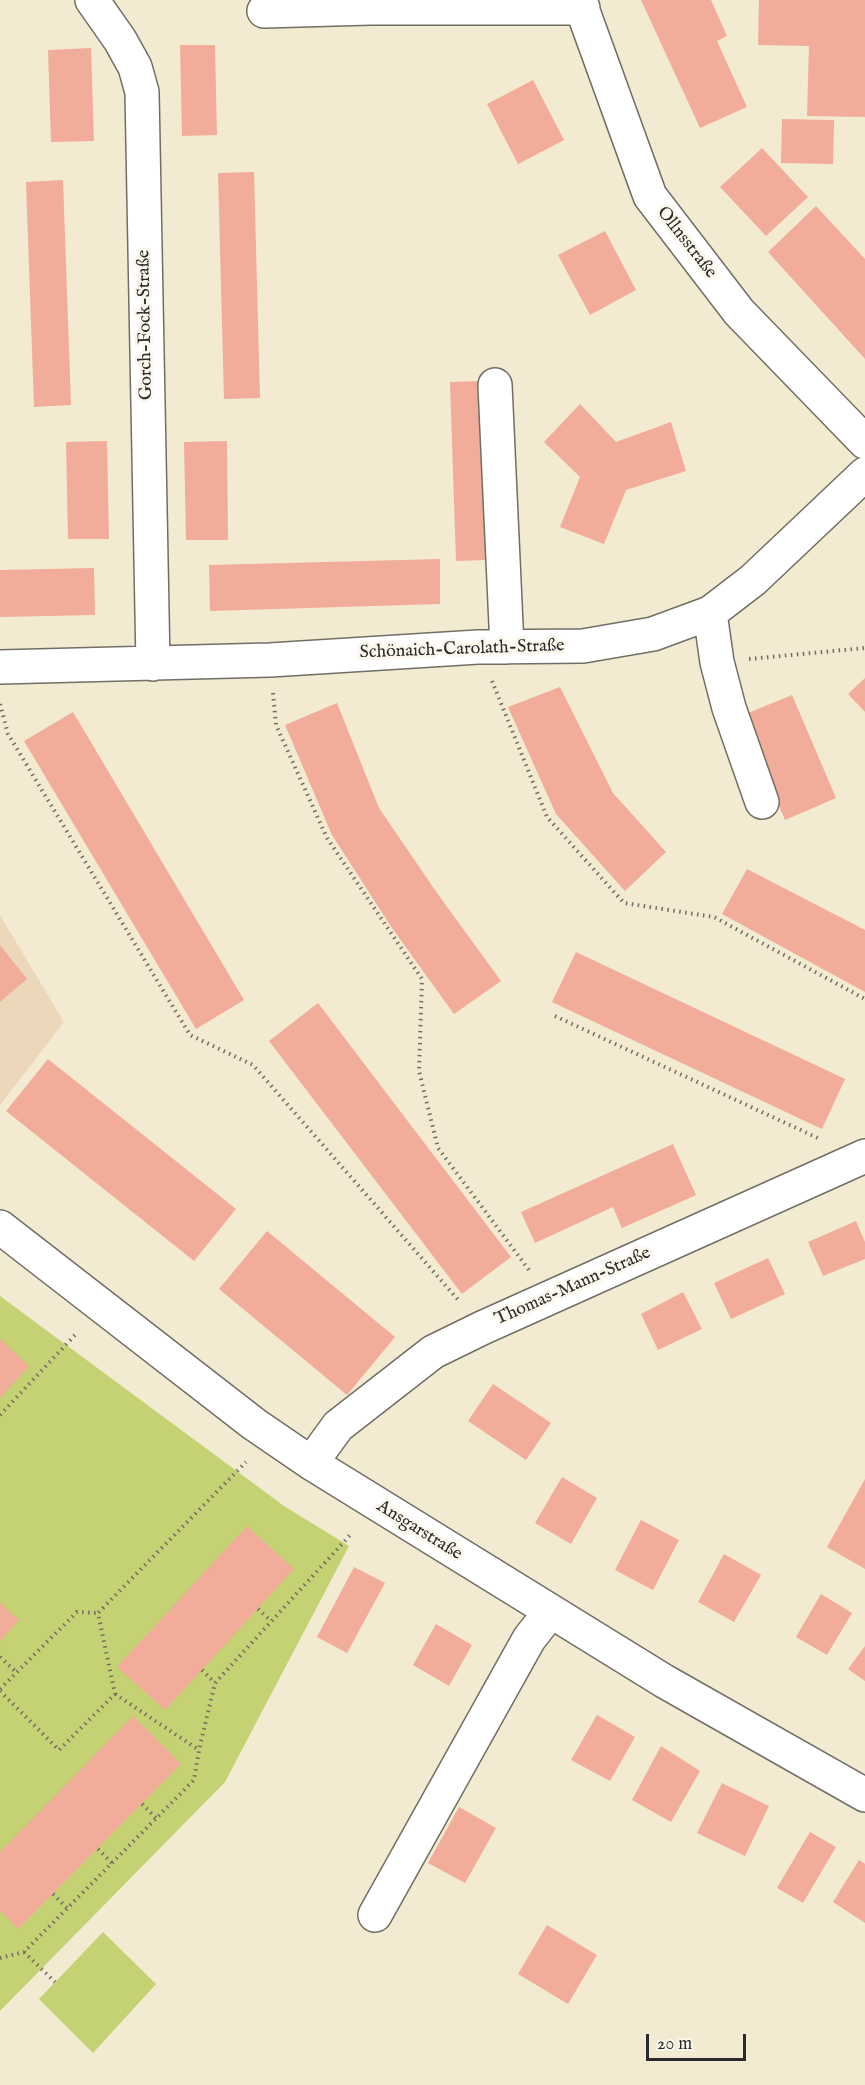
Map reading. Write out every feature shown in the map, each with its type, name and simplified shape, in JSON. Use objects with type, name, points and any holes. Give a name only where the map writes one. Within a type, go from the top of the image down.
[{"type":"street","name":"Gorch-Fock-Straße","points":[[92,0],[120,40],[135,67],[142,92],[153,664]]},
{"type":"street","points":[[264,11],[370,4],[581,4]]},
{"type":"street","name":"Ollnsstraße","points":[[581,4],[650,196],[739,312],[865,442]]},
{"type":"street","points":[[492,647],[495,385]]},
{"type":"street","name":"Schönaich-Carolath-Straße","points":[[0,667],[270,660],[492,647],[583,646],[652,634],[710,613],[753,580],[865,474]]},
{"type":"street","points":[[710,613],[717,662],[729,708],[762,802]]},
{"type":"street","name":"Thomas-Mann-Straße","points":[[311,1463],[338,1426],[433,1352],[863,1157]]},
{"type":"street","name":"Ansgarstraße","points":[[0,1227],[254,1424],[311,1463],[664,1681],[865,1796]]},
{"type":"street","points":[[375,1915],[529,1639],[550,1612]]},
{"type":"path","points":[[492,647],[547,817],[624,903],[714,917],[865,999]]},
{"type":"path","points":[[270,660],[276,725],[327,838],[422,979],[419,1071],[438,1148],[551,1298]]},
{"type":"path","points":[[0,704],[8,734],[190,1035],[253,1065],[482,1328]]},
{"type":"path","points":[[555,1016],[863,1157]]},
{"type":"path","points":[[0,1415],[75,1335]]},
{"type":"path","points":[[115,1694],[59,1750],[0,1690],[77,1612],[98,1613],[246,1462]]},
{"type":"path","points":[[0,1958],[24,1952],[194,1780],[215,1683],[352,1533]]},
{"type":"path","points":[[258,1609],[271,1620]]},
{"type":"path","points":[[98,1613],[115,1694],[199,1750]]},
{"type":"path","points":[[0,1657],[16,1672]]},
{"type":"path","points":[[202,1670],[215,1683]]},
{"type":"path","points":[[142,1804],[156,1818]]},
{"type":"path","points":[[98,1849],[112,1863]]},
{"type":"path","points":[[53,1894],[67,1908]]},
{"type":"path","points":[[24,1952],[55,1982]]},
{"type":"shaded area","points":[[0,915],[64,1022],[0,1105]]},
{"type":"green space","points":[[0,1296],[284,1506],[349,1546],[225,1782],[0,2011]]},
{"type":"green space","points":[[103,1932],[156,1984],[93,2053],[39,1999]]},
{"type":"building","points":[[641,0],[711,0],[727,36],[717,41],[747,107],[700,128]]},
{"type":"building","points":[[759,0],[865,0],[865,117],[807,116],[809,46],[758,45]]},
{"type":"building","points":[[180,45],[215,45],[217,135],[182,136]]},
{"type":"building","points":[[91,48],[94,141],[51,142],[48,50]]},
{"type":"building","points":[[533,80],[564,140],[518,164],[487,104]]},
{"type":"building","points":[[782,119],[834,120],[833,164],[781,163]]},
{"type":"building","points":[[762,148],[808,197],[766,236],[720,187]]},
{"type":"building","points":[[254,172],[260,398],[224,399],[218,173]]},
{"type":"building","points":[[63,180],[71,405],[34,407],[26,182]]},
{"type":"building","points":[[816,206],[865,259],[865,359],[768,252]]},
{"type":"building","points":[[605,231],[636,290],[590,315],[558,255]]},
{"type":"building","points":[[481,381],[487,560],[456,561],[450,382]]},
{"type":"building","points":[[580,404],[616,442],[671,422],[686,471],[626,490],[604,544],[560,527],[580,477],[544,442]]},
{"type":"building","points":[[107,441],[109,539],[68,539],[66,442]]},
{"type":"building","points":[[227,441],[228,540],[186,540],[184,442]]},
{"type":"building","points":[[440,559],[440,604],[210,611],[209,565]]},
{"type":"building","points":[[94,568],[95,615],[0,617],[0,570]]},
{"type":"building","points":[[865,678],[865,712],[848,694]]},
{"type":"building","points":[[560,687],[613,793],[666,852],[625,891],[556,814],[508,707]]},
{"type":"building","points":[[792,695],[836,798],[785,820],[741,716]]},
{"type":"building","points":[[337,703],[379,808],[501,981],[454,1014],[392,928],[332,835],[285,725]]},
{"type":"building","points":[[73,712],[244,1000],[196,1029],[24,741]]},
{"type":"building","points":[[747,869],[865,930],[865,992],[722,914]]},
{"type":"building","points":[[0,945],[27,979],[0,1002]]},
{"type":"building","points":[[576,952],[845,1079],[822,1129],[552,1002]]},
{"type":"building","points":[[318,1003],[511,1257],[462,1294],[269,1041]]},
{"type":"building","points":[[48,1059],[236,1209],[194,1261],[6,1111]]},
{"type":"building","points":[[673,1144],[696,1195],[622,1228],[613,1207],[535,1243],[521,1212]]},
{"type":"building","points":[[856,1221],[865,1242],[865,1259],[823,1276],[808,1242]]},
{"type":"building","points":[[267,1231],[395,1337],[347,1395],[219,1289]]},
{"type":"building","points":[[768,1258],[785,1294],[731,1319],[714,1283]]},
{"type":"building","points":[[683,1292],[702,1329],[658,1350],[641,1314]]},
{"type":"building","points":[[0,1339],[29,1366],[0,1398]]},
{"type":"building","points":[[493,1384],[551,1423],[526,1460],[468,1421]]},
{"type":"building","points":[[562,1477],[597,1498],[571,1544],[535,1523]]},
{"type":"building","points":[[865,1479],[865,1569],[827,1547]]},
{"type":"building","points":[[641,1520],[679,1540],[653,1590],[615,1570]]},
{"type":"building","points":[[247,1526],[294,1569],[165,1710],[117,1667]]},
{"type":"building","points":[[724,1554],[761,1575],[734,1622],[698,1602]]},
{"type":"building","points":[[354,1567],[385,1583],[347,1653],[317,1637]]},
{"type":"building","points":[[821,1594],[852,1613],[827,1655],[796,1637]]},
{"type":"building","points":[[0,1603],[19,1620],[0,1641]]},
{"type":"building","points":[[436,1624],[472,1645],[449,1686],[413,1665]]},
{"type":"building","points":[[865,1646],[865,1681],[848,1669]]},
{"type":"building","points":[[597,1715],[635,1737],[610,1781],[571,1760]]},
{"type":"building","points":[[133,1716],[181,1764],[18,1929],[0,1911],[0,1852]]},
{"type":"building","points":[[661,1746],[700,1771],[671,1822],[632,1800]]},
{"type":"building","points":[[722,1783],[769,1806],[745,1856],[697,1833]]},
{"type":"building","points":[[459,1807],[496,1828],[465,1883],[428,1863]]},
{"type":"building","points":[[810,1832],[836,1847],[803,1903],[777,1888]]},
{"type":"building","points":[[859,1860],[865,1864],[865,1923],[833,1902]]},
{"type":"building","points":[[547,1925],[597,1955],[568,2004],[518,1974]]}]
